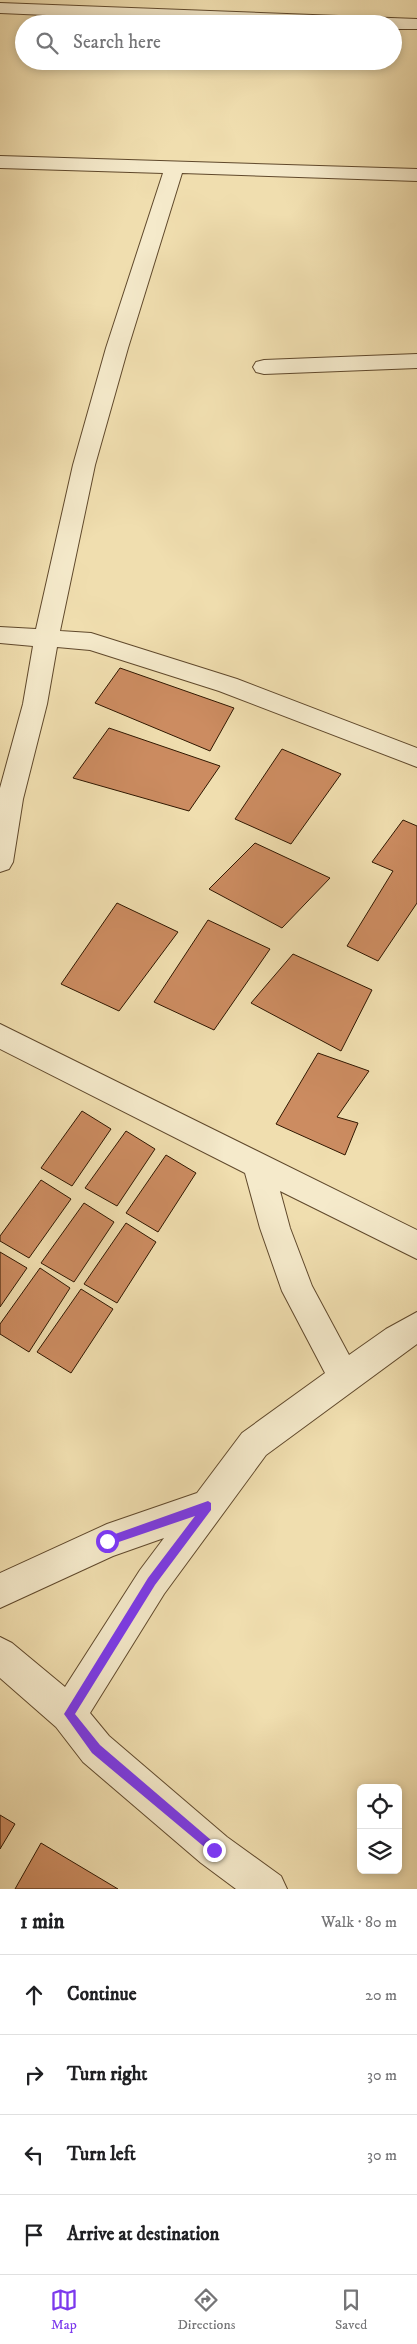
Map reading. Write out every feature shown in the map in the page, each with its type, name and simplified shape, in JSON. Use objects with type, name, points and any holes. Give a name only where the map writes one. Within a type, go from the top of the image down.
[{"type":"street","points":[[0,8],[170,15]]},
{"type":"street","points":[[402,24],[417,24]]},
{"type":"street","points":[[0,162],[417,175]]},
{"type":"street","points":[[0,862],[10,799],[35,704],[46,638],[84,465],[117,348],[141,277],[157,216],[175,166]]},
{"type":"street","points":[[264,367],[417,362]]},
{"type":"street","points":[[0,634],[92,642],[228,685],[417,758]]},
{"type":"street","points":[[0,1036],[417,1245]]},
{"type":"street","points":[[257,1164],[275,1228],[298,1291],[345,1379]]},
{"type":"street","points":[[69,1714],[152,1582],[254,1444],[397,1339],[417,1327]]},
{"type":"street","points":[[0,1590],[107,1541],[208,1506]]},
{"type":"street","points":[[0,1655],[69,1714],[96,1749],[214,1850],[268,1889]]},
{"type":"building","points":[[120,668],[234,708],[210,751],[95,703]]},
{"type":"building","points":[[109,728],[220,766],[189,811],[73,778]]},
{"type":"building","points":[[282,749],[341,774],[291,844],[235,819]]},
{"type":"building","points":[[403,820],[417,826],[417,903],[378,961],[347,946],[393,871],[372,862]]},
{"type":"building","points":[[255,843],[330,878],[282,928],[209,889]]},
{"type":"building","points":[[117,903],[178,932],[119,1011],[61,984]]},
{"type":"building","points":[[208,920],[270,949],[214,1030],[154,1002]]},
{"type":"building","points":[[293,954],[372,990],[341,1051],[251,1003]]},
{"type":"building","points":[[318,1053],[369,1071],[337,1117],[358,1123],[345,1155],[276,1124]]},
{"type":"building","points":[[82,1111],[111,1129],[72,1186],[41,1168]]},
{"type":"building","points":[[126,1131],[155,1149],[117,1206],[85,1188]]},
{"type":"building","points":[[166,1155],[196,1173],[158,1232],[126,1213]]},
{"type":"building","points":[[41,1180],[71,1199],[29,1258],[0,1241],[0,1236]]},
{"type":"building","points":[[84,1203],[114,1222],[74,1282],[41,1263]]},
{"type":"building","points":[[126,1223],[156,1242],[117,1303],[84,1284]]},
{"type":"building","points":[[0,1252],[27,1268],[0,1307]]},
{"type":"building","points":[[40,1268],[70,1288],[29,1352],[0,1334],[0,1324]]},
{"type":"building","points":[[81,1289],[113,1309],[71,1373],[37,1352]]},
{"type":"building","points":[[0,1815],[15,1824],[0,1849]]},
{"type":"building","points":[[41,1843],[118,1889],[15,1889]]},
{"type":"route","points":[[107,1541],[208,1506],[152,1582],[69,1714],[96,1749],[214,1850]]}]
